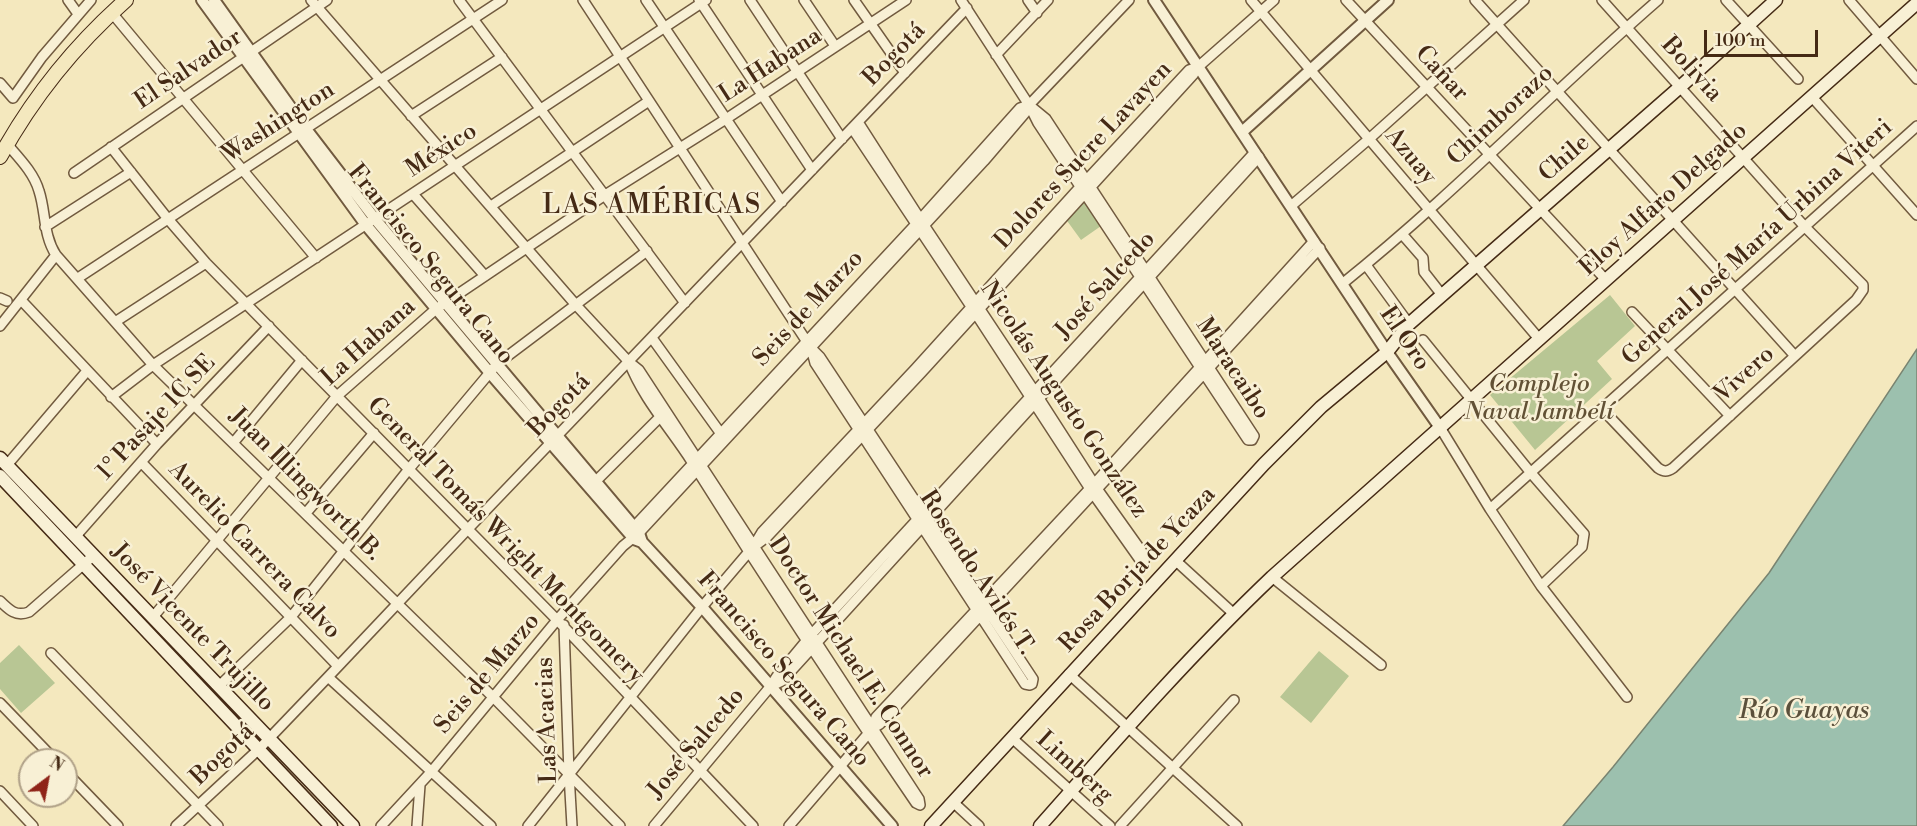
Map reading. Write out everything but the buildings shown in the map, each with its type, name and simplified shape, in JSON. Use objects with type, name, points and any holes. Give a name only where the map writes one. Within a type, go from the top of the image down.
[{"type":"main road","points":[[0,157],[51,77],[95,28],[126,0]]},
{"type":"main road","name":"Chile","points":[[1387,352],[1409,324],[1776,0]]},
{"type":"main road","name":"Eloy Alfaro Delgado","points":[[1040,826],[1128,727],[1272,577],[1917,3]]},
{"type":"main road","name":"Rosa Borja de Ycaza","points":[[931,826],[1264,464],[1321,407],[1387,352]]},
{"type":"main road","name":"José Vicente Trujillo","points":[[2,467],[75,537],[353,826]]},
{"type":"main road","name":"José Vicente Trujillo","points":[[2,467],[84,565],[331,826]]},
{"type":"street","points":[[68,0],[78,14]]},
{"type":"street","points":[[0,83],[13,98],[42,57],[91,0]]},
{"type":"street","name":"Francisco Segura Cano","points":[[202,0],[247,54],[370,222],[440,306],[635,534],[702,607],[892,826]]},
{"type":"street","name":"Francisco Segura Cano","points":[[214,0],[247,54]]},
{"type":"street","name":"El Salvador","points":[[74,173],[247,54],[314,3],[327,0]]},
{"type":"street","points":[[459,0],[685,303]]},
{"type":"street","name":"Washington","points":[[78,278],[502,0]]},
{"type":"street","name":"Rosendo Avilés T.","points":[[583,0],[808,345],[815,363],[864,429],[982,609],[1033,679],[1030,685],[1025,684],[982,609]]},
{"type":"street","points":[[646,0],[782,202]]},
{"type":"street","points":[[750,0],[842,139]]},
{"type":"street","points":[[804,0],[835,46]]},
{"type":"street","points":[[854,0],[905,73]]},
{"type":"street","name":"La Habana","points":[[153,617],[337,396],[440,306],[605,195],[726,119],[906,0]]},
{"type":"street","points":[[1028,0],[1036,13]]},
{"type":"street","points":[[996,56],[1048,0]]},
{"type":"street","name":"Seis de Marzo","points":[[381,826],[420,785],[623,546],[697,464],[981,158],[1020,108],[1029,105],[1129,0]]},
{"type":"street","name":"El Oro","points":[[1154,0],[1387,352],[1441,429],[1541,586],[1627,697]]},
{"type":"street","name":"Azuay","points":[[1251,0],[1540,340]]},
{"type":"street","name":"Dolores Sucre Lavayen","points":[[528,826],[702,607],[751,550],[762,532],[808,489],[919,370],[1189,70],[1198,67],[1274,0]]},
{"type":"street","name":"Cañar","points":[[1346,0],[1606,280]]},
{"type":"street","points":[[1242,132],[1389,0]]},
{"type":"street","points":[[1475,0],[1796,356]]},
{"type":"street","points":[[1291,206],[1524,0]]},
{"type":"street","name":"Bolivia","points":[[1602,0],[1805,227],[1863,285],[1863,290],[1856,300]]},
{"type":"street","name":"Chimborazo","points":[[1342,284],[1430,210],[1557,90],[1658,0]]},
{"type":"street","points":[[1726,0],[1798,80]]},
{"type":"street","points":[[1849,0],[1917,79]]},
{"type":"street","points":[[702,1],[813,170]]},
{"type":"street","name":"México","points":[[111,397],[153,365],[702,1]]},
{"type":"street","name":"Doctor Michael E. Connor","points":[[314,3],[576,305],[639,370],[751,550],[916,803],[920,805],[920,799],[871,731]]},
{"type":"street","name":"Maracaibo","points":[[964,4],[1029,105],[1038,123],[1085,187],[1145,277],[1248,440],[1252,440],[1254,436],[1204,368]]},
{"type":"street","name":"Bogotá","points":[[176,826],[259,749],[905,73],[964,4]]},
{"type":"street","points":[[112,13],[316,258]]},
{"type":"street","points":[[411,116],[502,57]]},
{"type":"street","points":[[1812,97],[1917,215]]},
{"type":"street","points":[[490,206],[649,101]]},
{"type":"street","name":"Nicolás Augusto González","points":[[855,125],[1140,560],[1144,562],[1145,556],[1094,489]]},
{"type":"street","name":"General José María Urbina Viteri","points":[[1490,509],[1917,126]]},
{"type":"street","name":"Juan Illingworth B.","points":[[7,144],[23,162],[37,185],[49,242],[56,255],[153,365],[494,698],[620,826]]},
{"type":"street","name":"General Tomás Wright Montgomery","points":[[111,147],[206,263],[468,529],[562,620],[630,698],[753,826]]},
{"type":"street","name":"José Salcedo","points":[[654,826],[777,676],[865,584],[1257,154]]},
{"type":"street","points":[[45,227],[131,172]]},
{"type":"street","points":[[413,194],[485,276]]},
{"type":"street","points":[[1402,234],[1423,258],[1424,272],[1442,295]]},
{"type":"street","points":[[789,826],[871,731],[876,717],[925,670],[982,609],[1317,245]]},
{"type":"street","points":[[219,686],[291,617],[493,368],[647,251]]},
{"type":"street","points":[[0,326],[56,255]]},
{"type":"street","points":[[116,322],[206,263]]},
{"type":"street","points":[[1366,265],[1409,324]]},
{"type":"street","name":"Aurelio Carrera Calvo","points":[[21,300],[157,444]]},
{"type":"street","name":"Vivero","points":[[1602,409],[1658,468],[1663,471],[1673,468],[1856,300]]},
{"type":"street","points":[[1632,312],[1730,416]]},
{"type":"street","name":"1° Pasaje 1C SE","points":[[75,537],[157,444],[269,326]]},
{"type":"street","points":[[652,338],[723,437]]},
{"type":"street","points":[[1423,340],[1531,473],[1584,534],[1582,547],[1541,586]]},
{"type":"street","points":[[234,442],[302,360]]},
{"type":"street","name":"Doctor Michael E. Connor","points":[[629,362],[633,374],[660,417],[697,464]]},
{"type":"street","points":[[2,467],[87,370]]},
{"type":"street","points":[[594,484],[660,417]]},
{"type":"street","points":[[306,513],[374,433]]},
{"type":"street","name":"Aurelio Carrera Calvo","points":[[141,462],[338,666]]},
{"type":"street","points":[[0,601],[8,609],[18,614],[29,612],[93,556]]},
{"type":"street","points":[[1175,560],[1234,614]]},
{"type":"street","points":[[1272,577],[1381,665]]},
{"type":"street","name":"Las Acacias","points":[[562,620],[573,826]]},
{"type":"street","points":[[51,653],[218,826]]},
{"type":"street","points":[[1069,674],[1237,826]]},
{"type":"street","name":"Aurelio Carrera Calvo","points":[[328,677],[491,826]]},
{"type":"street","points":[[1120,826],[1234,700]]},
{"type":"street","points":[[0,703],[43,748]]},
{"type":"street","name":"Limberg","points":[[1012,738],[1110,826]]},
{"type":"street","points":[[78,784],[118,826]]},
{"type":"street","points":[[417,826],[420,785]]},
{"type":"street","points":[[0,791],[33,826]]},
{"type":"street","points":[[952,802],[979,826]]},
{"type":"green space","points":[[1083,201],[1101,226],[1081,240],[1065,218]]},
{"type":"green space","name":"Complejo Naval Jambelí","points":[[1610,295],[1635,326],[1597,361],[1612,379],[1535,450],[1490,395]]},
{"type":"green space","points":[[19,645],[55,683],[21,713],[0,689],[0,663]]},
{"type":"green space","points":[[1319,651],[1349,676],[1311,723],[1280,697]]},
{"type":"water","name":"Río Guayas","points":[[1917,349],[1917,826],[1563,826],[1769,573]]},
{"type":"district","name":"LAS AMÉRICAS","points":[[652,207]]}]
